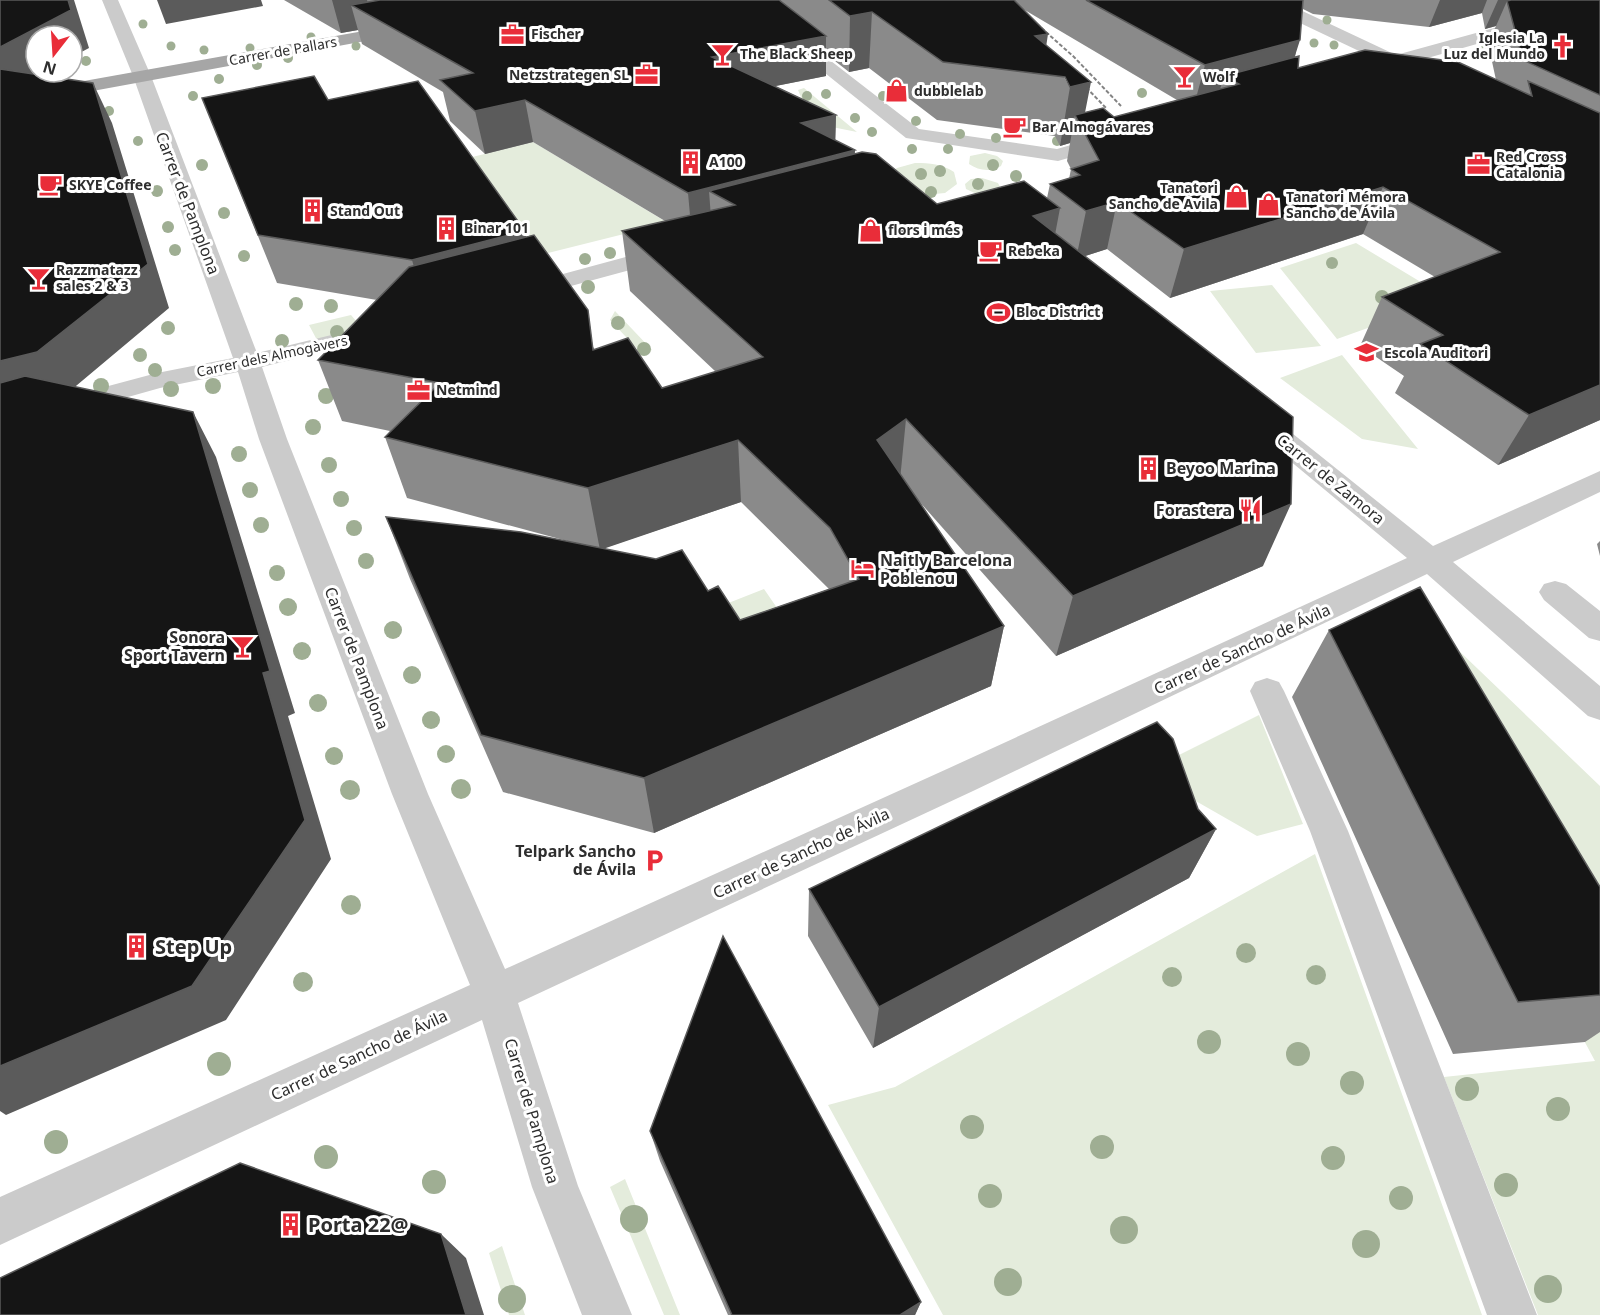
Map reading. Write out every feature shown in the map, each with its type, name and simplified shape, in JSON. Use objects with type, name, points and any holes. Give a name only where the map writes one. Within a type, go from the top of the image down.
[{"type":"main road","name":"Carrer de Pallars","points":[[0,102],[421,26]]},
{"type":"street","name":"Carrer de Pamplona","points":[[110,0],[142,76],[156,119],[223,294],[273,439],[410,794],[494,992],[555,1187],[607,1315]]},
{"type":"street","points":[[742,0],[913,134],[1058,155],[1135,133]]},
{"type":"street","points":[[1266,0],[1415,71]]},
{"type":"street","points":[[1349,74],[1600,4]]},
{"type":"street","points":[[372,16],[398,30]]},
{"type":"street","points":[[507,296],[691,246]]},
{"type":"street","name":"Carrer dels Almogàvers","points":[[0,424],[157,381],[300,352],[404,324]]},
{"type":"street","name":"Carrer de Zamora","points":[[1236,402],[1430,559],[1600,706]]},
{"type":"street","name":"Carrer de Sancho de Ávila","points":[[0,1221],[494,992],[960,780],[1600,480]]},
{"type":"street","points":[[1555,592],[1600,629]]},
{"type":"street","points":[[1267,691],[1329,831],[1512,1315]]},
{"type":"green space","points":[[804,88],[857,132],[812,123],[798,90]]},
{"type":"green space","points":[[533,142],[668,223],[528,258],[464,159]]},
{"type":"green space","points":[[985,153],[997,156],[1003,161],[1001,166],[985,170],[969,164],[970,156]]},
{"type":"green space","points":[[915,163],[936,164],[949,169],[954,172],[957,184],[945,193],[924,195],[892,172],[897,168]]},
{"type":"green space","points":[[982,178],[998,183],[1001,189],[979,195],[966,189],[965,184],[971,179]]},
{"type":"green space","points":[[1356,243],[1449,299],[1337,339],[1280,268]]},
{"type":"green space","points":[[1272,285],[1321,346],[1256,353],[1210,291]]},
{"type":"green space","points":[[615,311],[652,350],[642,354],[610,320]]},
{"type":"green space","points":[[351,315],[362,328],[317,340],[309,325]]},
{"type":"green space","points":[[1342,355],[1418,449],[1362,439],[1280,378]]},
{"type":"green space","points":[[764,589],[804,647],[703,613]]},
{"type":"green space","points":[[1455,647],[1600,786],[1600,1315],[1538,1315],[1444,1077],[1595,1061],[1377,655]]},
{"type":"green space","points":[[1259,715],[1303,824],[1257,836],[1145,772]]},
{"type":"green space","points":[[1315,854],[1482,1315],[943,1315],[828,1105],[895,1087]]},
{"type":"green space","points":[[625,1179],[680,1315],[664,1315],[610,1187]]},
{"type":"green space","points":[[502,1246],[525,1315],[509,1315],[489,1253]]},
{"type":"building","points":[[0,0],[68,0],[71,10],[44,24],[24,24],[24,34],[0,47]]},
{"type":"building","points":[[380,0],[779,0],[826,36],[712,57],[836,115],[801,123],[855,150],[688,193],[525,100],[475,111],[440,80],[473,73],[351,5]]},
{"type":"building","points":[[829,0],[1014,0],[1048,34],[1035,36],[1091,82],[1070,87],[1065,77],[943,62],[872,12],[850,16]]},
{"type":"building","points":[[1086,0],[1303,0],[1300,40],[1205,65]]},
{"type":"building","points":[[1600,0],[1600,95],[1523,60],[1507,1]]},
{"type":"building","points":[[1365,50],[1458,62],[1532,96],[1528,81],[1600,113],[1600,385],[1529,415],[1420,344],[1443,335],[1382,297],[1500,252],[1383,187],[1184,249],[1117,202],[1086,211],[1050,184],[1080,175],[1071,169],[1099,160],[1075,115],[1103,108],[1114,117],[1239,84],[1224,76],[1299,56],[1298,68]]},
{"type":"building","points":[[0,69],[24,73],[24,84],[93,83],[148,264],[37,352],[0,361]]},
{"type":"building","points":[[314,76],[328,100],[418,81],[525,231],[412,260],[258,235],[202,98]]},
{"type":"building","points":[[862,152],[876,154],[937,204],[1024,181],[1060,208],[1033,216],[1293,417],[1291,504],[1073,596],[906,419],[877,440],[1004,626],[644,778],[481,735],[386,517],[521,532],[656,559],[682,550],[708,591],[718,586],[740,620],[859,579],[830,528],[738,440],[588,488],[385,437],[440,383],[318,360],[409,267],[534,235],[588,310],[593,350],[628,338],[662,388],[763,357],[622,231],[735,205],[709,191]]},
{"type":"building","points":[[25,376],[193,412],[270,671],[263,673],[305,820],[192,986],[0,1066],[0,383]]},
{"type":"building","points":[[1420,587],[1600,887],[1600,995],[1518,1002],[1329,630]]},
{"type":"building","points":[[1157,722],[1173,739],[1198,809],[1216,829],[879,1007],[809,889]]},
{"type":"building","points":[[723,936],[921,1302],[900,1315],[732,1315],[650,1131]]},
{"type":"building","name":"Porta 22@","points":[[240,1163],[441,1234],[466,1315],[0,1315],[0,1278]]},
{"type":"railway","points":[[1010,0],[1074,57],[1121,106]]},
{"type":"railway","points":[[1078,79],[1107,109]]},
{"type":"place","name":"Fischer","points":[[513,34]]},
{"type":"place","name":"Iglesia La Luz del Mundo","points":[[1563,46]]},
{"type":"place","name":"The Black Sheep","points":[[722,54]]},
{"type":"place","name":"Netzstrategen SL","points":[[647,75]]},
{"type":"place","name":"Wolf","points":[[1185,77]]},
{"type":"place","name":"dubblelab","points":[[896,91]]},
{"type":"place","name":"Bar Almogávares","points":[[1014,127]]},
{"type":"place","name":"A100","points":[[691,162]]},
{"type":"place","name":"Red Cross Catalonia","points":[[1478,165]]},
{"type":"place","name":"SKYE Coffee","points":[[51,185]]},
{"type":"place","name":"Tanatori Sancho de Avila","points":[[1236,196]]},
{"type":"place","name":"Tanatori Mémora Sancho de Ávila","points":[[1268,205]]},
{"type":"place","name":"Stand Out","points":[[312,211]]},
{"type":"place","name":"Binar 101","points":[[446,228]]},
{"type":"place","name":"flors i més","points":[[870,230]]},
{"type":"place","name":"Rebeka","points":[[990,251]]},
{"type":"place","name":"Razzmatazz sales 2 & 3","points":[[38,278]]},
{"type":"place","name":"Bloc District","points":[[998,312]]},
{"type":"place","name":"Escola Auditori","points":[[1366,353]]},
{"type":"place","name":"Netmind","points":[[418,390]]},
{"type":"place","name":"Beyoo Marina","points":[[1148,468]]},
{"type":"place","name":"Forastera","points":[[1250,510]]},
{"type":"place","name":"Naitly Barcelona Poblenou","points":[[862,569]]},
{"type":"place","name":"Sonora Sport Tavern","points":[[243,646]]},
{"type":"place","name":"Telpark Sancho de Ávila","points":[[654,860]]},
{"type":"place","name":"Step Up","points":[[137,947]]},
{"type":"place","name":"Porta 22@","points":[[290,1225]]}]
